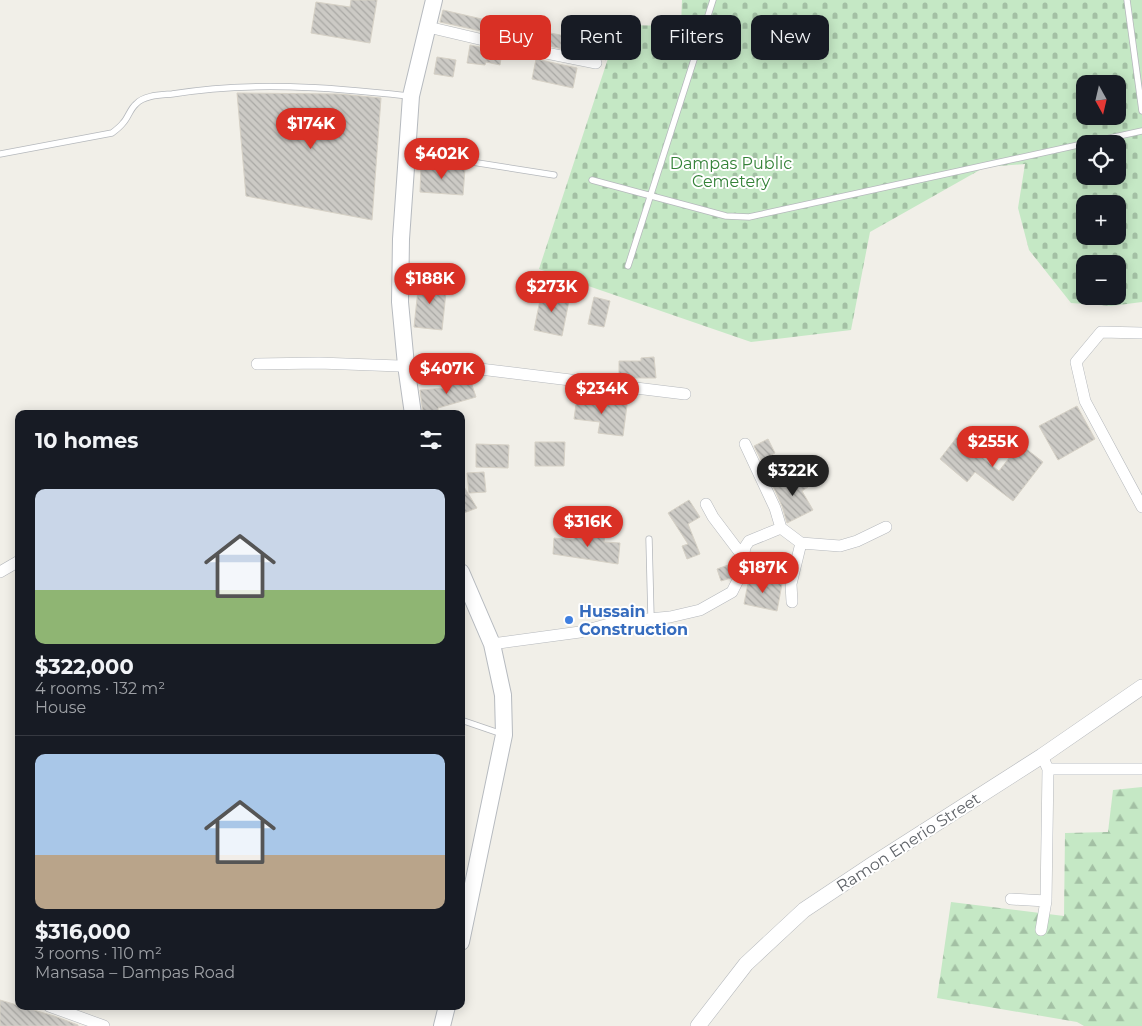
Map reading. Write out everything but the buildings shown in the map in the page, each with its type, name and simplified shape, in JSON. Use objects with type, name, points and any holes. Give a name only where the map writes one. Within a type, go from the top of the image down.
[{"type":"main road","points":[[412,410],[400,302],[400,266],[411,96],[434,0]]},
{"type":"main road","points":[[465,581],[492,644],[503,695],[504,735],[465,923]]},
{"type":"main road","points":[[442,1026],[446,1010]]},
{"type":"street","points":[[428,27],[596,63]]},
{"type":"street","points":[[1142,333],[1101,332],[1076,362],[1085,401],[1142,507]]},
{"type":"street","points":[[257,364],[319,363],[480,369],[685,394]]},
{"type":"street","points":[[745,444],[775,508],[781,528],[801,543],[840,546],[857,541],[886,527]]},
{"type":"street","points":[[706,504],[713,517],[744,558]]},
{"type":"street","points":[[492,644],[580,632],[616,622],[670,616],[700,610],[732,592],[740,576],[745,547],[749,542],[781,528]]},
{"type":"street","points":[[792,602],[791,584],[801,543]]},
{"type":"street","points":[[0,572],[15,563]]},
{"type":"street","name":"Ramon Enerio Street","points":[[700,1025],[746,964],[804,910],[873,864],[1045,763],[1142,687]]},
{"type":"street","points":[[1041,930],[1046,901],[1045,763],[1142,769]]},
{"type":"street","points":[[1011,899],[1046,901]]},
{"type":"street","points":[[59,1010],[104,1026]]},
{"type":"lane","points":[[628,266],[713,0]]},
{"type":"lane","points":[[1127,0],[1142,111]]},
{"type":"lane","points":[[0,154],[112,134],[123,124],[136,104],[148,98],[206,88],[291,86],[343,88],[411,96]]},
{"type":"lane","points":[[592,180],[726,216],[749,217],[1142,131]]},
{"type":"lane","points":[[407,152],[554,174]]},
{"type":"lane","points":[[649,539],[651,617]]},
{"type":"lane","points":[[465,721],[504,735]]},
{"type":"green space","name":"Dampas Public Cemetery","points":[[682,0],[1142,0],[1142,302],[1126,304],[1126,255],[1076,255],[1076,303],[1071,303],[1029,250],[1018,208],[1025,164],[985,167],[870,232],[851,330],[751,342],[539,269],[608,60],[641,60],[641,25],[651,26],[651,60],[741,60],[741,15],[681,15]]},
{"type":"green space","points":[[1142,787],[1142,1026],[1084,1026],[1077,1022],[937,998],[951,902],[1064,916],[1065,833],[1108,832],[1113,790]]},
{"type":"place","name":"Hussain Construction","points":[[569,620]]}]
